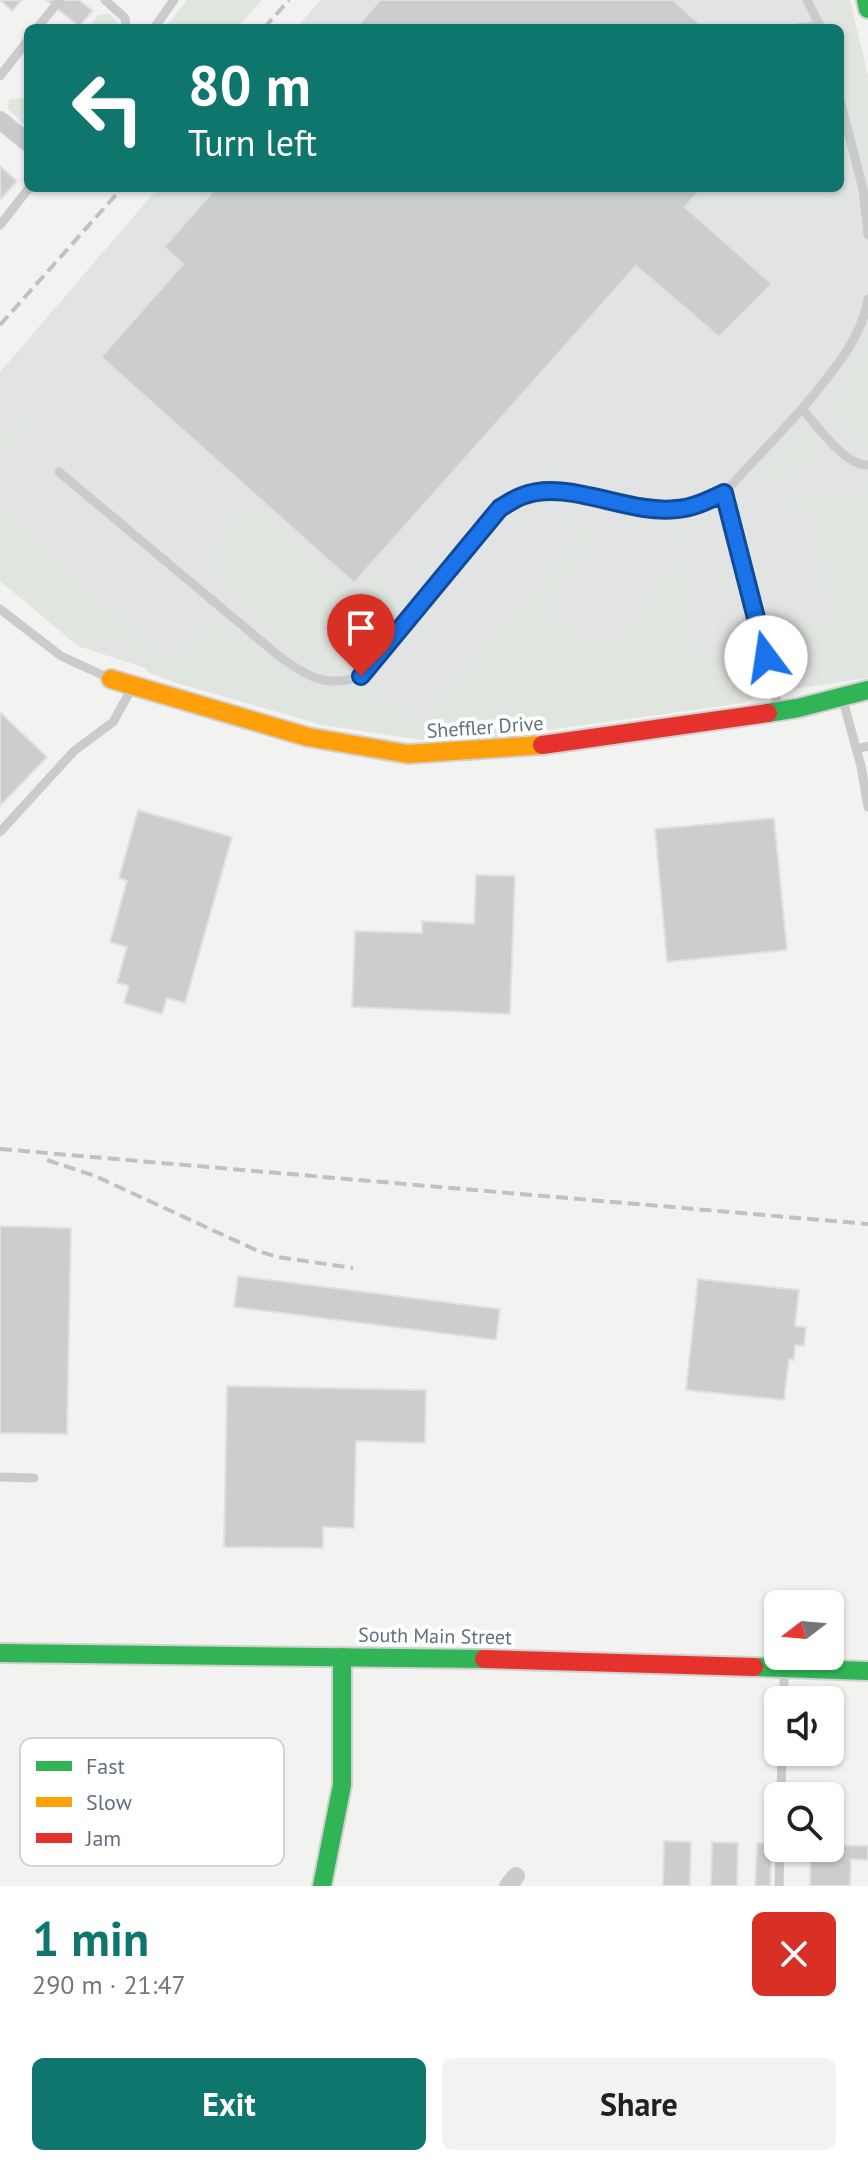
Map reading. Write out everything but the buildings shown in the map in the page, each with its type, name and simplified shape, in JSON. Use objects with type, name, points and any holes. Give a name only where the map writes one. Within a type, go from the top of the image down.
[{"type":"street","points":[[866,0],[868,9]]},
{"type":"street","points":[[0,120],[24,140]]},
{"type":"street","name":"Sheffler Drive","points":[[111,679],[308,737],[408,754],[518,748],[780,711],[868,690]]},
{"type":"street","name":"South Main Street","points":[[0,1653],[342,1657],[764,1668]]},
{"type":"street","points":[[322,1886],[342,1785],[342,1657]]},
{"type":"street","name":"South Main Street","points":[[826,1670],[868,1671]]},
{"type":"lane","points":[[40,24],[60,0]]},
{"type":"lane","points":[[105,0],[125,18],[126,24]]},
{"type":"lane","points":[[157,24],[174,0]]},
{"type":"lane","points":[[807,0],[819,24]]},
{"type":"lane","points":[[3,71],[24,45]]},
{"type":"lane","points":[[844,115],[863,189],[868,235]]},
{"type":"lane","points":[[0,225],[26,192]]},
{"type":"lane","points":[[59,472],[304,675],[320,680],[348,681],[361,676],[500,508],[522,495],[562,492],[653,509],[678,509],[724,493],[802,409],[841,360],[857,334],[868,299]]},
{"type":"lane","points":[[802,409],[849,460],[868,465]]},
{"type":"lane","points":[[724,493],[780,711]]},
{"type":"lane","points":[[0,609],[61,656],[111,679]]},
{"type":"lane","points":[[0,832],[74,751],[113,722],[133,686]]},
{"type":"lane","points":[[842,697],[868,807]]},
{"type":"lane","points":[[856,749],[868,746]]},
{"type":"lane","points":[[0,1477],[34,1478]]},
{"type":"lane","points":[[779,1886],[780,1862]]},
{"type":"shaded area","points":[[187,0],[262,0],[241,24],[168,24]]},
{"type":"shaded area","points":[[321,0],[842,0],[868,108],[868,678],[451,739],[280,712],[78,646],[0,578],[0,372],[155,192],[844,192],[844,24],[300,24]]},
{"type":"shaded area","points":[[826,0],[850,0],[868,76],[868,163],[844,65],[844,24],[834,24]]},
{"type":"shaded area","points":[[110,14],[118,24],[91,24],[98,15]]},
{"type":"shaded area","points":[[24,99],[24,124],[8,109],[9,100]]},
{"type":"shaded area","points":[[868,344],[868,443],[852,436],[840,423],[836,397],[848,371]]},
{"type":"shaded area","points":[[30,418],[31,424],[0,460],[0,436]]},
{"type":"shaded area","points":[[800,429],[808,432],[813,442],[815,466],[758,483],[756,479]]},
{"type":"shaded area","points":[[868,490],[868,678],[819,682],[797,664],[786,634],[833,622],[809,505],[767,513],[765,508],[798,501],[799,496]]},
{"type":"shaded area","points":[[250,504],[358,597],[381,573],[389,584],[392,605],[352,661],[338,667],[322,666],[305,658],[270,632],[230,594],[220,578],[214,555],[221,535]]},
{"type":"shaded area","points":[[0,510],[172,665],[200,633],[214,628],[229,630],[257,646],[310,687],[389,695],[418,724],[424,721],[423,716],[508,623],[582,534],[559,518],[556,510],[595,533],[546,612],[596,647],[607,642],[620,645],[674,558],[666,549],[675,527],[708,518],[708,525],[673,535],[695,646],[702,654],[752,648],[760,682],[757,696],[744,703],[489,738],[421,740],[323,725],[149,673],[122,644],[106,641],[88,649],[78,646],[0,581]]},
{"type":"railway","points":[[268,24],[289,0]]},
{"type":"railway","points":[[0,325],[118,192]]},
{"type":"railway","points":[[0,1149],[868,1224]]},
{"type":"railway","points":[[47,1160],[95,1176],[258,1251],[353,1268]]},
{"type":"traffic: fast","points":[[866,0],[868,9]]},
{"type":"traffic: fast","points":[[768,713],[868,690]]},
{"type":"traffic: fast","points":[[0,1653],[484,1659]]},
{"type":"traffic: fast","points":[[322,1886],[342,1785],[342,1657]]},
{"type":"traffic: fast","points":[[754,1667],[868,1671]]},
{"type":"traffic: slow","points":[[111,679],[308,737],[408,754],[542,745]]},
{"type":"traffic: jam","points":[[542,745],[768,713]]},
{"type":"traffic: jam","points":[[484,1659],[754,1667]]},
{"type":"route","points":[[361,676],[500,508],[522,495],[540,492],[562,492],[653,509],[678,509],[703,503],[724,493],[766,657]]}]
